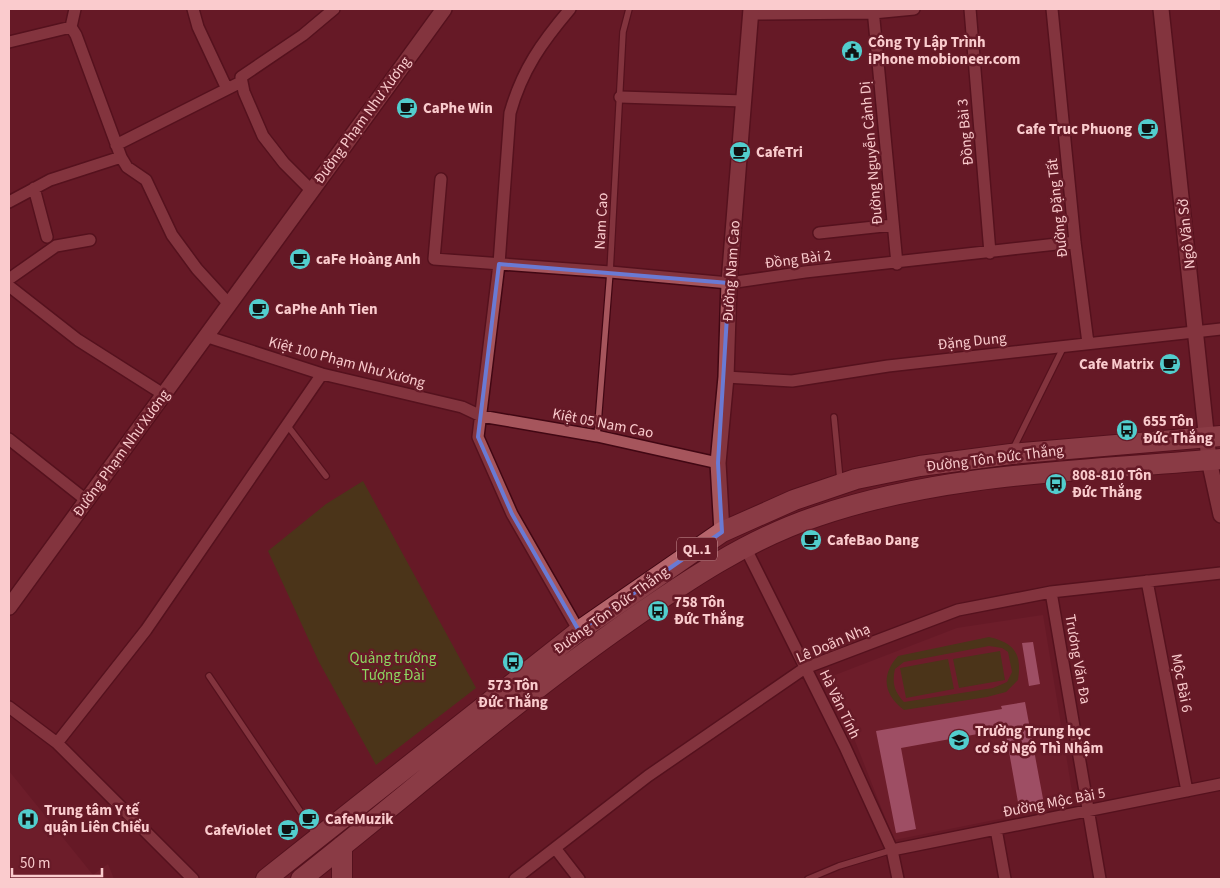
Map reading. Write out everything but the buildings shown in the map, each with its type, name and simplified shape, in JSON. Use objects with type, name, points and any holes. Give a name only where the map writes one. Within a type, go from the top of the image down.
[{"type":"highway","name":"Đường Tôn Đức Thắng","points":[[266,879],[580,631],[722,532],[794,500],[841,484],[920,466],[1011,454],[1214,437]]},
{"type":"highway","name":"Đường Tôn Đức Thắng","points":[[301,879],[581,655],[652,605],[745,547],[817,516],[885,497],[974,480],[1215,459]]},
{"type":"highway","points":[[342,846],[342,879]]},
{"type":"street","points":[[75,9],[71,27],[90,72],[121,157],[127,167],[146,180],[172,235],[196,269],[229,304]]},
{"type":"street","points":[[193,9],[198,27],[227,89]]},
{"type":"street","points":[[311,190],[284,163],[263,136],[241,82],[242,77],[303,35],[334,9]]},
{"type":"street","name":"Đường Phạm Như Xương","points":[[10,602],[444,9]]},
{"type":"street","points":[[570,9],[539,47],[517,88],[510,112],[499,264],[478,437],[512,514],[580,631]]},
{"type":"street","points":[[751,11],[914,9]]},
{"type":"street","name":"Đồng Bài 3","points":[[970,9],[990,252]]},
{"type":"street","name":"Đường Đặng Tất","points":[[1052,9],[1075,242],[1088,344]]},
{"type":"street","name":"Ngô Văn Sở","points":[[1161,9],[1196,332],[1214,437],[1221,515]]},
{"type":"street","name":"Đường Nam Cao","points":[[722,532],[718,464],[726,377],[729,284],[751,11]]},
{"type":"street","name":"Đường Nguyễn Cảnh Dị","points":[[873,11],[897,264]]},
{"type":"street","points":[[9,42],[71,27]]},
{"type":"street","points":[[116,145],[241,82]]},
{"type":"street","points":[[620,97],[682,97],[744,101]]},
{"type":"street","points":[[9,202],[50,180],[121,157]]},
{"type":"street","name":"Đồng Bài 2","points":[[441,179],[434,259],[610,272],[729,284],[805,272],[897,264],[1075,242]]},
{"type":"street","points":[[34,188],[46,237]]},
{"type":"street","points":[[819,234],[893,225]]},
{"type":"street","points":[[9,279],[56,246],[90,240]]},
{"type":"street","points":[[9,286],[78,340],[163,394]]},
{"type":"street","name":"Đặng Dung","points":[[726,377],[792,381],[888,366],[1221,329]]},
{"type":"street","name":"Kiệt 100 Phạm Như Xương","points":[[205,336],[322,374],[462,407],[481,416]]},
{"type":"street","points":[[58,743],[146,630],[322,374]]},
{"type":"street","name":"Kiệt 05 Nam Cao","points":[[481,416],[598,436],[718,464]]},
{"type":"street","points":[[9,439],[86,500]]},
{"type":"street","name":"Hà Văn Tính","points":[[745,547],[892,850],[898,879]]},
{"type":"street","name":"Lê Doãn Nhạ","points":[[515,879],[648,776],[805,668],[958,610],[1052,592],[1221,573]]},
{"type":"street","name":"Mộc Bài 6","points":[[1147,581],[1187,791]]},
{"type":"street","name":"Trương Văn Đa","points":[[1052,592],[1100,879]]},
{"type":"street","points":[[9,707],[58,743],[193,879]]},
{"type":"street","name":"Đường Mộc Bài 5","points":[[892,850],[1221,784]]},
{"type":"street","points":[[996,829],[1005,879]]},
{"type":"street","points":[[555,848],[579,879]]},
{"type":"lane","name":"Nam Cao","points":[[598,436],[624,32],[629,9]]},
{"type":"lane","points":[[1011,454],[1064,346]]},
{"type":"lane","points":[[834,417],[841,484]]},
{"type":"lane","points":[[287,424],[326,476]]},
{"type":"lane","points":[[209,676],[318,838]]},
{"type":"lane","points":[[808,879],[839,866],[892,850]]},
{"type":"highlighted area","points":[[499,264],[729,283],[718,463],[722,532],[579,631],[512,514],[478,437]]},
{"type":"shaded area","name":"Trường Trung học cơ sở Ngô Thì Nhậm","points":[[1043,615],[1074,804],[894,840],[830,677],[957,628]]},
{"type":"shaded area","name":"Trung tâm Y tế quận Liên Chiểu","points":[[9,771],[93,875],[108,864],[114,879],[9,879]]},
{"type":"green space","name":"Quảng trường Tượng Đài","points":[[363,481],[476,688],[376,765],[319,662],[268,551],[326,504]]},
{"type":"green space","points":[[989,637],[1011,646],[1015,651],[1019,663],[1018,680],[1006,692],[987,697],[904,710],[888,691],[887,684],[889,670],[898,656]],"holes":[[[989,646],[1002,648],[1008,652],[1012,672],[1007,682],[993,688],[904,702],[896,690],[894,683],[895,669],[904,662]]]},
{"type":"green space","points":[[1000,651],[1005,680],[959,688],[953,659]]},
{"type":"green space","points":[[948,659],[954,689],[906,698],[900,668]]},
{"type":"place","name":"Công Ty Lập Trình iPhone mobioneer.com","points":[[852,51]]},
{"type":"place","name":"CaPhe Win","points":[[407,108]]},
{"type":"place","name":"Cafe Truc Phuong","points":[[1148,129]]},
{"type":"place","name":"CafeTri","points":[[740,152]]},
{"type":"place","name":"caFe Hoàng Anh","points":[[300,259]]},
{"type":"place","name":"CaPhe Anh Tien","points":[[259,309]]},
{"type":"place","name":"Cafe Matrix","points":[[1170,364]]},
{"type":"place","name":"655 Tôn Đức Thắng","points":[[1127,430]]},
{"type":"place","name":"808-810 Tôn Đức Thắng","points":[[1056,484]]},
{"type":"place","name":"CafeBao Dang","points":[[811,540]]},
{"type":"place","name":"758 Tôn Đức Thắng","points":[[658,611]]},
{"type":"place","name":"573 Tôn Đức Thắng","points":[[513,662]]},
{"type":"place","name":"Trường Trung học cơ sở Ngô Thì Nhậm","points":[[959,740]]},
{"type":"place","name":"Trung tâm Y tế quận Liên Chiểu","points":[[28,819]]},
{"type":"place","name":"CafeMuzik","points":[[309,819]]},
{"type":"place","name":"CafeViolet","points":[[288,830]]}]
